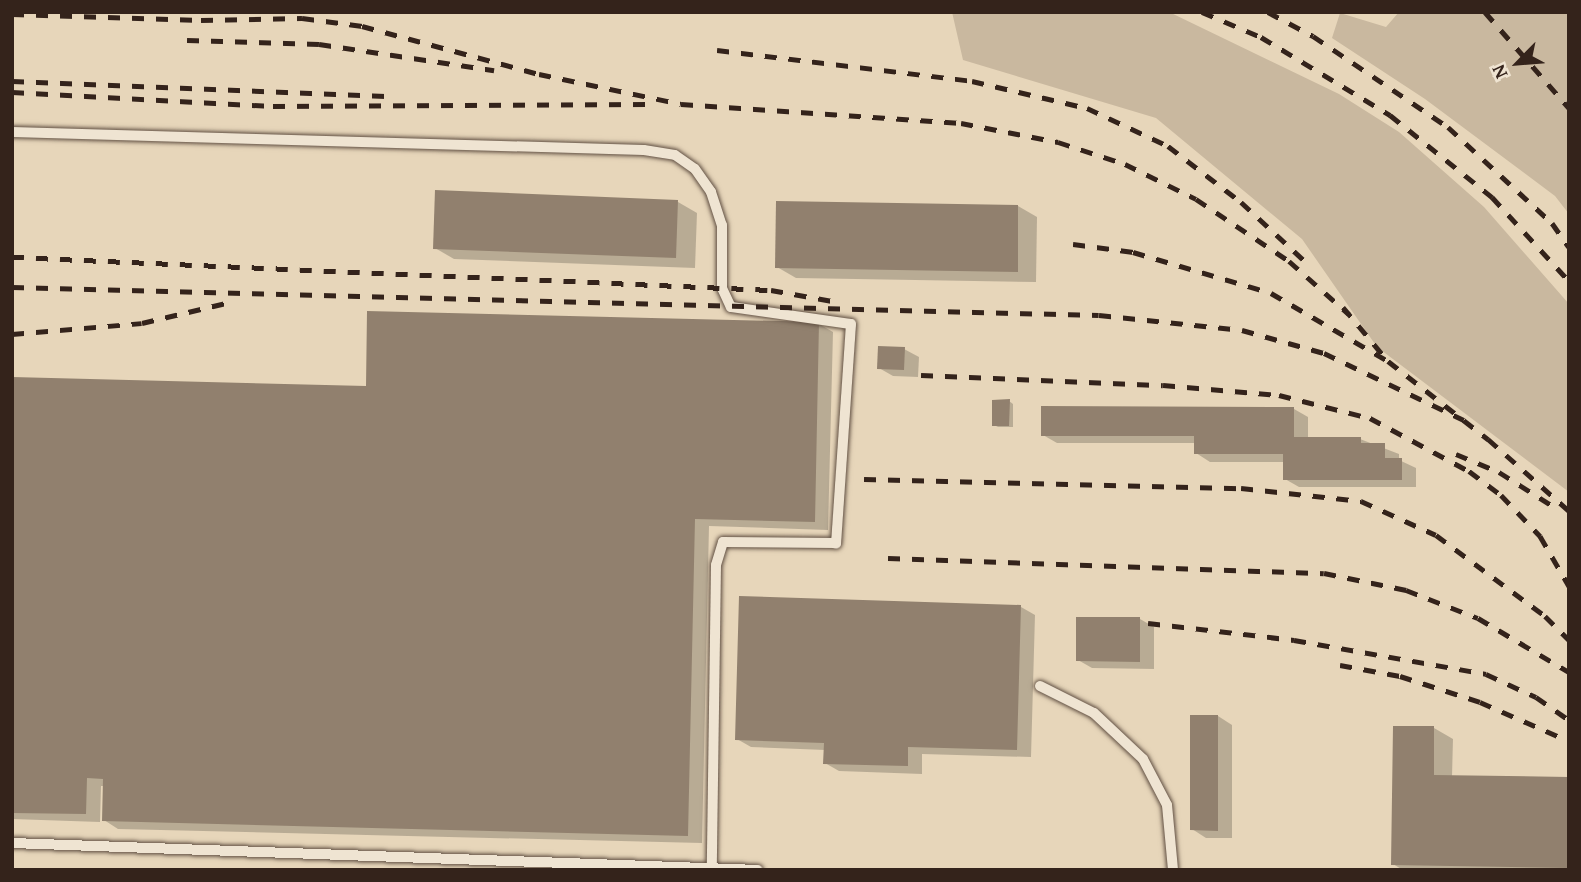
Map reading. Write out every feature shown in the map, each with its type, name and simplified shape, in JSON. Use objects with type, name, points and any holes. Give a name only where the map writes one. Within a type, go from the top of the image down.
[{"type":"lane","points":[[12,132],[644,150],[675,155],[695,169],[710,192],[722,225],[722,288],[730,307],[851,324],[836,543],[723,542],[716,565],[712,869]]},
{"type":"lane","points":[[1040,686],[1094,713],[1143,759],[1167,805],[1173,870]]},
{"type":"lane","points":[[12,843],[758,870]]},
{"type":"shaded area","points":[[952,12],[1169,12],[1339,94],[1399,132],[1484,207],[1569,304],[1569,492],[1377,347],[1302,239],[1156,118],[963,60]]},
{"type":"shaded area","points":[[1399,12],[1569,12],[1569,214],[1555,196],[1425,99],[1332,38],[1340,13],[1386,27]]},
{"type":"building","points":[[435,190],[678,200],[676,258],[433,249]]},
{"type":"building","points":[[776,201],[1018,205],[1018,272],[775,268]]},
{"type":"building","points":[[367,311],[819,322],[815,522],[695,519],[688,836],[102,821],[103,779],[87,778],[86,814],[12,813],[12,377],[366,386]]},
{"type":"building","points":[[878,346],[905,347],[904,370],[877,369]]},
{"type":"building","points":[[1010,399],[1009,426],[992,426],[992,400]]},
{"type":"building","points":[[1041,406],[1294,407],[1294,437],[1361,437],[1361,443],[1385,443],[1385,458],[1402,458],[1402,480],[1283,480],[1283,454],[1194,454],[1194,436],[1041,436]]},
{"type":"building","points":[[739,596],[1021,605],[1017,750],[908,747],[908,766],[823,764],[824,743],[735,740]]},
{"type":"building","points":[[1076,617],[1140,617],[1140,662],[1076,661]]},
{"type":"building","points":[[1190,715],[1218,715],[1218,831],[1190,830]]},
{"type":"building","points":[[1393,726],[1434,726],[1434,775],[1569,777],[1569,868],[1391,865]]},
{"type":"railway","points":[[1202,12],[1261,37],[1390,115],[1492,197],[1569,281]]},
{"type":"railway","points":[[1268,12],[1313,36],[1448,127],[1552,223],[1569,247]]},
{"type":"railway","points":[[1485,12],[1569,108]]},
{"type":"railway","points":[[12,14],[201,20],[302,18],[362,26],[539,74],[681,104],[961,123],[1058,142],[1125,164],[1196,199],[1289,261],[1349,314]]},
{"type":"railway","points":[[187,40],[319,44],[494,70]]},
{"type":"railway","points":[[717,50],[972,81],[1087,108],[1168,146],[1241,202],[1310,266]]},
{"type":"railway","points":[[12,81],[386,96]]},
{"type":"railway","points":[[12,92],[273,106],[649,104]]},
{"type":"railway","points":[[1073,244],[1133,252],[1271,293],[1388,361],[1488,439],[1569,511]]},
{"type":"railway","points":[[12,257],[771,290],[838,302]]},
{"type":"railway","points":[[12,287],[1099,315],[1242,330],[1324,353],[1464,420]]},
{"type":"railway","points":[[12,334],[142,323],[234,301]]},
{"type":"railway","points":[[1343,307],[1388,361]]},
{"type":"railway","points":[[921,375],[1163,385],[1279,395],[1370,418],[1469,471],[1501,495],[1540,536],[1569,586]]},
{"type":"railway","points":[[1456,454],[1499,472],[1551,505]]},
{"type":"railway","points":[[864,479],[1241,488],[1361,501],[1436,535],[1545,616],[1569,640]]},
{"type":"railway","points":[[888,558],[1324,573],[1406,590],[1478,618],[1569,672]]},
{"type":"railway","points":[[1148,623],[1294,640],[1486,674],[1536,697],[1569,720]]},
{"type":"railway","points":[[1340,665],[1400,676],[1480,702],[1569,741]]}]
